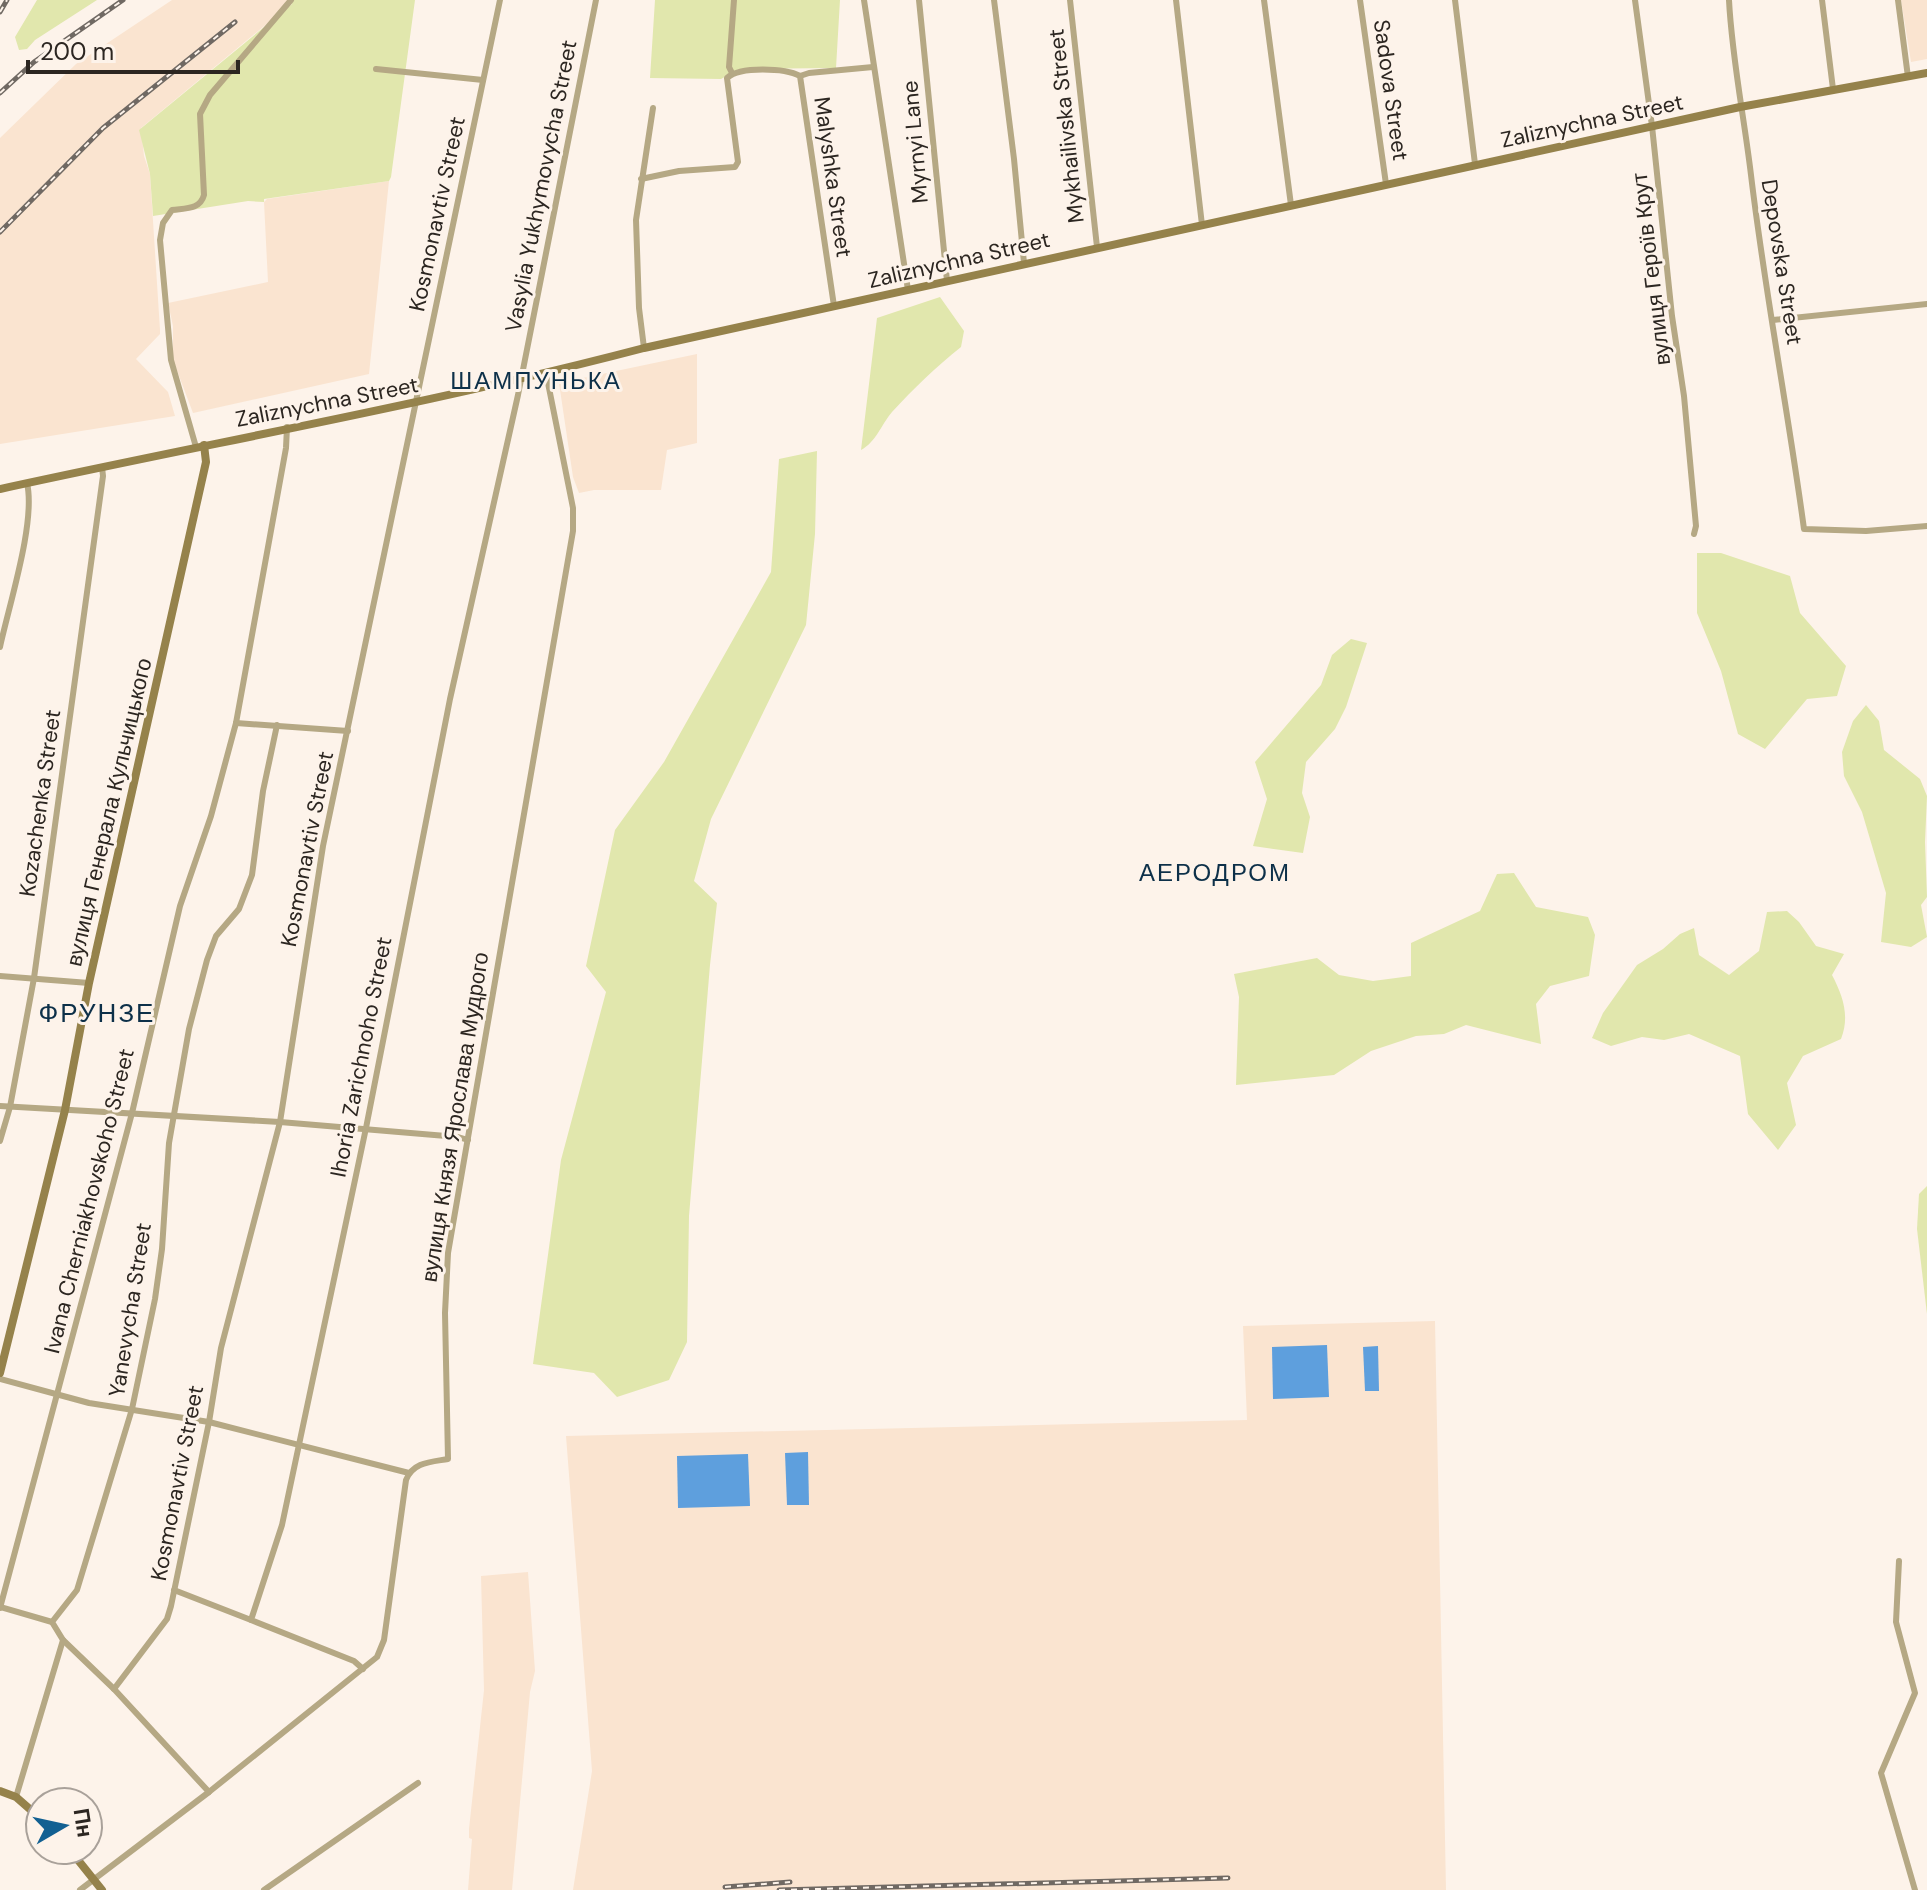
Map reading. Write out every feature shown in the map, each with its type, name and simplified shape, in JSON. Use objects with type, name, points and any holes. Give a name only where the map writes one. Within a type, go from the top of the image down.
[{"type":"street","points":[[200,446],[171,360],[160,240],[163,223],[172,210],[198,206],[202,202],[200,114],[210,95],[291,0]]},
{"type":"street","name":"Kosmonavtiv Street","points":[[114,1689],[167,1619],[174,1590],[221,1348],[239,1269],[263,1192],[280,1122],[323,846],[500,0]]},
{"type":"street","name":"Vasylia Yukhymovycha Street","points":[[521,379],[596,0]]},
{"type":"street","points":[[641,179],[679,171],[735,167],[738,162],[726,85],[732,73],[729,67],[734,0]]},
{"type":"street","points":[[864,0],[908,290]]},
{"type":"street","name":"Myrnyi Lane","points":[[919,0],[947,281]]},
{"type":"street","points":[[994,0],[1024,263]]},
{"type":"street","name":"Mykhailivska Street","points":[[1070,0],[1097,247]]},
{"type":"street","points":[[1176,0],[1202,225]]},
{"type":"street","points":[[1264,0],[1291,205]]},
{"type":"street","name":"Sadova Street","points":[[1360,0],[1386,184]]},
{"type":"street","points":[[1455,0],[1475,164]]},
{"type":"street","name":"вулиця Героїв Крут","points":[[1635,0],[1684,396],[1696,526],[1694,534]]},
{"type":"street","name":"Depovska Street","points":[[1729,0],[1732,53],[1756,229],[1773,320],[1804,529],[1866,531],[1927,526]]},
{"type":"street","points":[[1822,0],[1833,89]]},
{"type":"street","points":[[1898,0],[1908,77]]},
{"type":"street","points":[[800,76],[873,67]]},
{"type":"street","points":[[376,69],[483,80]]},
{"type":"street","name":"Malyshka Street","points":[[732,73],[781,70],[800,76],[834,306]]},
{"type":"street","name":"Zaliznychna Street","points":[[0,489],[417,402],[644,348],[1475,164],[1740,107],[1927,73]]},
{"type":"street","points":[[644,348],[639,308],[636,220],[653,108]]},
{"type":"street","points":[[1773,320],[1927,304]]},
{"type":"street","name":"вулиця Князя Ярослава Мудрого","points":[[409,1473],[426,1462],[448,1459],[445,1283],[573,531],[573,508],[546,373]]},
{"type":"street","name":"Ihoria Zarichnoho Street","points":[[251,1620],[282,1525],[366,1128],[450,699],[521,379]]},
{"type":"street","name":"Ivana Cherniakhovskoho Street","points":[[0,1607],[132,1113],[180,906],[211,816],[236,723],[286,448],[287,427]]},
{"type":"street","name":"вулиця Генерала Кульчицького","points":[[0,1376],[65,1110],[89,983],[206,462],[200,446]]},
{"type":"street","name":"Kozachenka Street","points":[[0,1141],[10,1107],[34,978],[102,467]]},
{"type":"street","points":[[0,647],[22,555],[30,496],[27,483]]},
{"type":"street","points":[[236,723],[348,731]]},
{"type":"street","name":"Yanevycha Street","points":[[52,1622],[77,1590],[132,1409],[155,1299],[173,1116],[189,1029],[216,936],[239,909],[252,875],[263,791],[277,725]]},
{"type":"street","points":[[0,976],[89,983]]},
{"type":"street","points":[[0,1106],[366,1128],[468,1140]]},
{"type":"street","points":[[0,1376],[89,1403],[209,1422],[409,1473],[384,1640],[377,1657],[209,1792],[80,1890]]},
{"type":"street","points":[[1899,1561],[1896,1622],[1915,1693],[1881,1773],[1915,1890]]},
{"type":"street","points":[[174,1590],[354,1661],[363,1669]]},
{"type":"street","points":[[0,1607],[52,1622],[63,1640],[114,1689],[209,1792]]},
{"type":"street","points":[[16,1797],[63,1640]]},
{"type":"street","points":[[264,1890],[418,1783]]},
{"type":"street","points":[[0,1791],[24,1804]]},
{"type":"street","points":[[84,1866],[102,1890]]},
{"type":"shaded area","points":[[172,0],[290,0],[292,3],[141,128],[144,156],[150,174],[160,334],[136,359],[168,392],[175,416],[0,444],[0,138],[76,64]]},
{"type":"shaded area","points":[[1901,0],[1927,0],[1927,59],[1911,62]]},
{"type":"shaded area","points":[[389,181],[369,374],[193,413],[173,360],[173,326],[168,303],[268,282],[264,202],[267,199]]},
{"type":"shaded area","points":[[697,354],[697,443],[667,450],[661,490],[594,490],[579,493],[573,477],[559,383]]},
{"type":"shaded area","points":[[1435,1321],[1446,1890],[573,1890],[592,1771],[566,1436],[1247,1420],[1243,1326]]},
{"type":"shaded area","points":[[528,1572],[535,1671],[530,1692],[512,1890],[468,1890],[472,1839],[469,1838],[469,1829],[484,1690],[481,1576]]},
{"type":"green space","points":[[37,0],[97,0],[35,40],[27,49],[19,50],[15,37]]},
{"type":"green space","points":[[290,0],[415,0],[389,181],[264,199],[264,202],[248,201],[153,216],[150,174],[139,130],[292,4]]},
{"type":"green space","points":[[655,0],[840,0],[836,68],[739,69],[721,79],[650,78]]},
{"type":"green space","points":[[940,297],[964,331],[961,347],[892,412],[871,443],[861,450],[877,318]]},
{"type":"green space","points":[[817,451],[815,534],[806,625],[711,819],[694,881],[717,903],[689,1216],[687,1342],[669,1380],[617,1397],[594,1373],[533,1364],[561,1160],[606,992],[586,966],[615,830],[664,762],[771,572],[779,459]]},
{"type":"green space","points":[[1697,553],[1721,553],[1790,576],[1800,613],[1846,666],[1837,696],[1807,699],[1765,749],[1738,734],[1721,671],[1697,613]]},
{"type":"green space","points":[[1351,639],[1367,643],[1346,707],[1335,729],[1306,762],[1302,793],[1310,817],[1303,853],[1253,846],[1267,799],[1255,762],[1321,685],[1332,655]]},
{"type":"green space","points":[[1866,705],[1879,721],[1884,750],[1920,779],[1927,796],[1927,897],[1921,905],[1927,937],[1911,947],[1881,942],[1886,893],[1862,812],[1844,776],[1842,752],[1853,721]]},
{"type":"green space","points":[[1514,873],[1536,907],[1588,917],[1595,935],[1589,976],[1550,986],[1536,1004],[1541,1044],[1466,1025],[1444,1034],[1416,1036],[1371,1051],[1334,1075],[1236,1085],[1239,997],[1234,974],[1317,958],[1339,975],[1373,981],[1411,976],[1411,943],[1480,911],[1497,874]]},
{"type":"green space","points":[[1787,911],[1816,946],[1844,954],[1832,975],[1842,998],[1845,1022],[1841,1039],[1803,1056],[1787,1083],[1796,1125],[1778,1150],[1748,1114],[1740,1056],[1689,1034],[1664,1040],[1642,1037],[1611,1046],[1592,1038],[1603,1013],[1637,965],[1680,934],[1694,928],[1699,955],[1729,975],[1759,951],[1767,912]]},
{"type":"green space","points":[[1927,1186],[1927,1314],[1917,1229],[1919,1194]]},
{"type":"water","points":[[1327,1345],[1329,1397],[1273,1399],[1272,1347]]},
{"type":"water","points":[[1378,1346],[1379,1391],[1365,1391],[1363,1347]]},
{"type":"water","points":[[808,1452],[809,1505],[787,1505],[785,1453]]},
{"type":"water","points":[[748,1454],[750,1506],[678,1508],[677,1456]]},
{"type":"railway","points":[[0,12],[7,0]]},
{"type":"railway","points":[[0,93],[34,62],[123,0]]},
{"type":"railway","points":[[0,232],[103,128],[235,22]]},
{"type":"railway","points":[[779,1890],[1228,1878]]},
{"type":"railway","points":[[725,1887],[790,1882]]},
{"type":"district","name":"ШАМПУНЬКА","points":[[536,380]]},
{"type":"district","name":"АЕРОДРОМ","points":[[1215,872]]},
{"type":"district","name":"ФРУНЗЕ","points":[[97,1013]]}]
